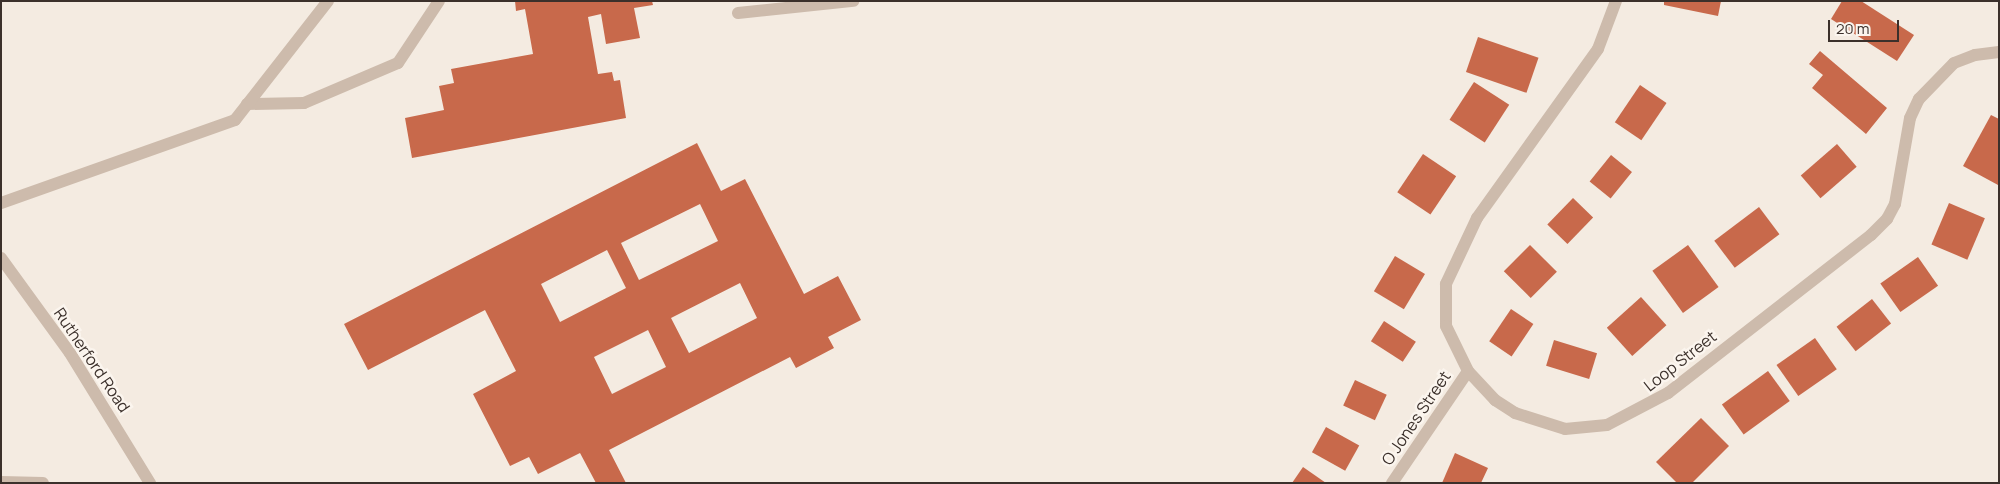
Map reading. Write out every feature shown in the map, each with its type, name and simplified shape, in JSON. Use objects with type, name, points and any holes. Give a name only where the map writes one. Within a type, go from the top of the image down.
[{"type":"street","points":[[1,203],[234,120],[328,1]]},
{"type":"street","points":[[247,104],[304,103],[398,63],[439,1]]},
{"type":"street","points":[[738,13],[853,1]]},
{"type":"street","name":"Loop Street","points":[[1616,1],[1598,49],[1477,218],[1449,273],[1443,306],[1446,326],[1468,371],[1495,400],[1545,426],[1597,428],[1644,409],[1887,219],[1900,185],[1910,118],[1919,98],[1954,63],[1975,55],[1999,52]]},
{"type":"street","name":"Rutherford Road","points":[[1,258],[96,391],[150,483]]},
{"type":"street","name":"O Jones Street","points":[[1392,483],[1468,371]]},
{"type":"street","points":[[1,482],[43,483]]},
{"type":"building","points":[[515,1],[652,1],[653,5],[634,8],[640,38],[606,44],[601,14],[588,17],[598,74],[612,72],[614,81],[620,80],[626,118],[412,158],[405,118],[444,110],[439,86],[454,83],[451,69],[533,54],[525,9],[516,11]]},
{"type":"building","points":[[1664,1],[1721,1],[1718,16],[1664,5]]},
{"type":"building","points":[[1842,1],[1861,1],[1914,35],[1897,61],[1831,19]]},
{"type":"building","points":[[1478,37],[1539,58],[1526,93],[1466,72]]},
{"type":"building","points":[[1820,51],[1887,108],[1866,134],[1812,88],[1823,75],[1809,64]]},
{"type":"building","points":[[1474,82],[1509,105],[1485,143],[1449,120]]},
{"type":"building","points":[[1640,85],[1667,103],[1641,140],[1615,122]]},
{"type":"building","points":[[1991,115],[1999,119],[1998,185],[1963,166]]},
{"type":"building","points":[[697,143],[721,191],[745,179],[804,294],[838,276],[861,320],[828,337],[834,348],[796,368],[790,357],[609,450],[626,483],[596,483],[580,453],[538,474],[529,457],[510,466],[473,394],[516,371],[485,310],[368,370],[344,324]],"holes":[[[700,204],[718,241],[639,280],[621,243]],[[607,250],[626,288],[560,322],[541,284]],[[740,283],[757,318],[689,353],[671,318]],[[648,330],[666,367],[612,394],[594,357]]]},
{"type":"building","points":[[1837,144],[1857,167],[1820,198],[1801,175]]},
{"type":"building","points":[[1423,154],[1456,176],[1430,215],[1397,192]]},
{"type":"building","points":[[1611,155],[1632,172],[1611,198],[1590,181]]},
{"type":"building","points":[[1573,198],[1593,217],[1567,244],[1547,225]]},
{"type":"building","points":[[1949,203],[1985,218],[1967,260],[1931,244]]},
{"type":"building","points":[[1759,207],[1779,234],[1735,268],[1714,241]]},
{"type":"building","points":[[1530,245],[1557,272],[1531,298],[1504,271]]},
{"type":"building","points":[[1688,245],[1719,287],[1683,313],[1652,271]]},
{"type":"building","points":[[1395,256],[1425,274],[1404,309],[1374,291]]},
{"type":"building","points":[[1918,257],[1938,286],[1900,312],[1880,283]]},
{"type":"building","points":[[1641,297],[1666,325],[1632,356],[1607,328]]},
{"type":"building","points":[[1872,299],[1891,323],[1856,351],[1837,327]]},
{"type":"building","points":[[1511,309],[1533,324],[1512,356],[1489,341]]},
{"type":"building","points":[[1384,321],[1416,342],[1403,362],[1371,341]]},
{"type":"building","points":[[1815,338],[1837,369],[1798,396],[1776,365]]},
{"type":"building","points":[[1554,340],[1597,353],[1589,379],[1546,366]]},
{"type":"building","points":[[1768,371],[1790,401],[1744,434],[1722,405]]},
{"type":"building","points":[[1355,380],[1387,395],[1375,420],[1343,405]]},
{"type":"building","points":[[1701,418],[1729,446],[1692,483],[1677,483],[1656,462]]},
{"type":"building","points":[[1326,427],[1359,445],[1345,471],[1312,452]]},
{"type":"building","points":[[1455,453],[1488,468],[1481,483],[1442,483]]},
{"type":"building","points":[[1303,467],[1326,483],[1292,483]]}]
